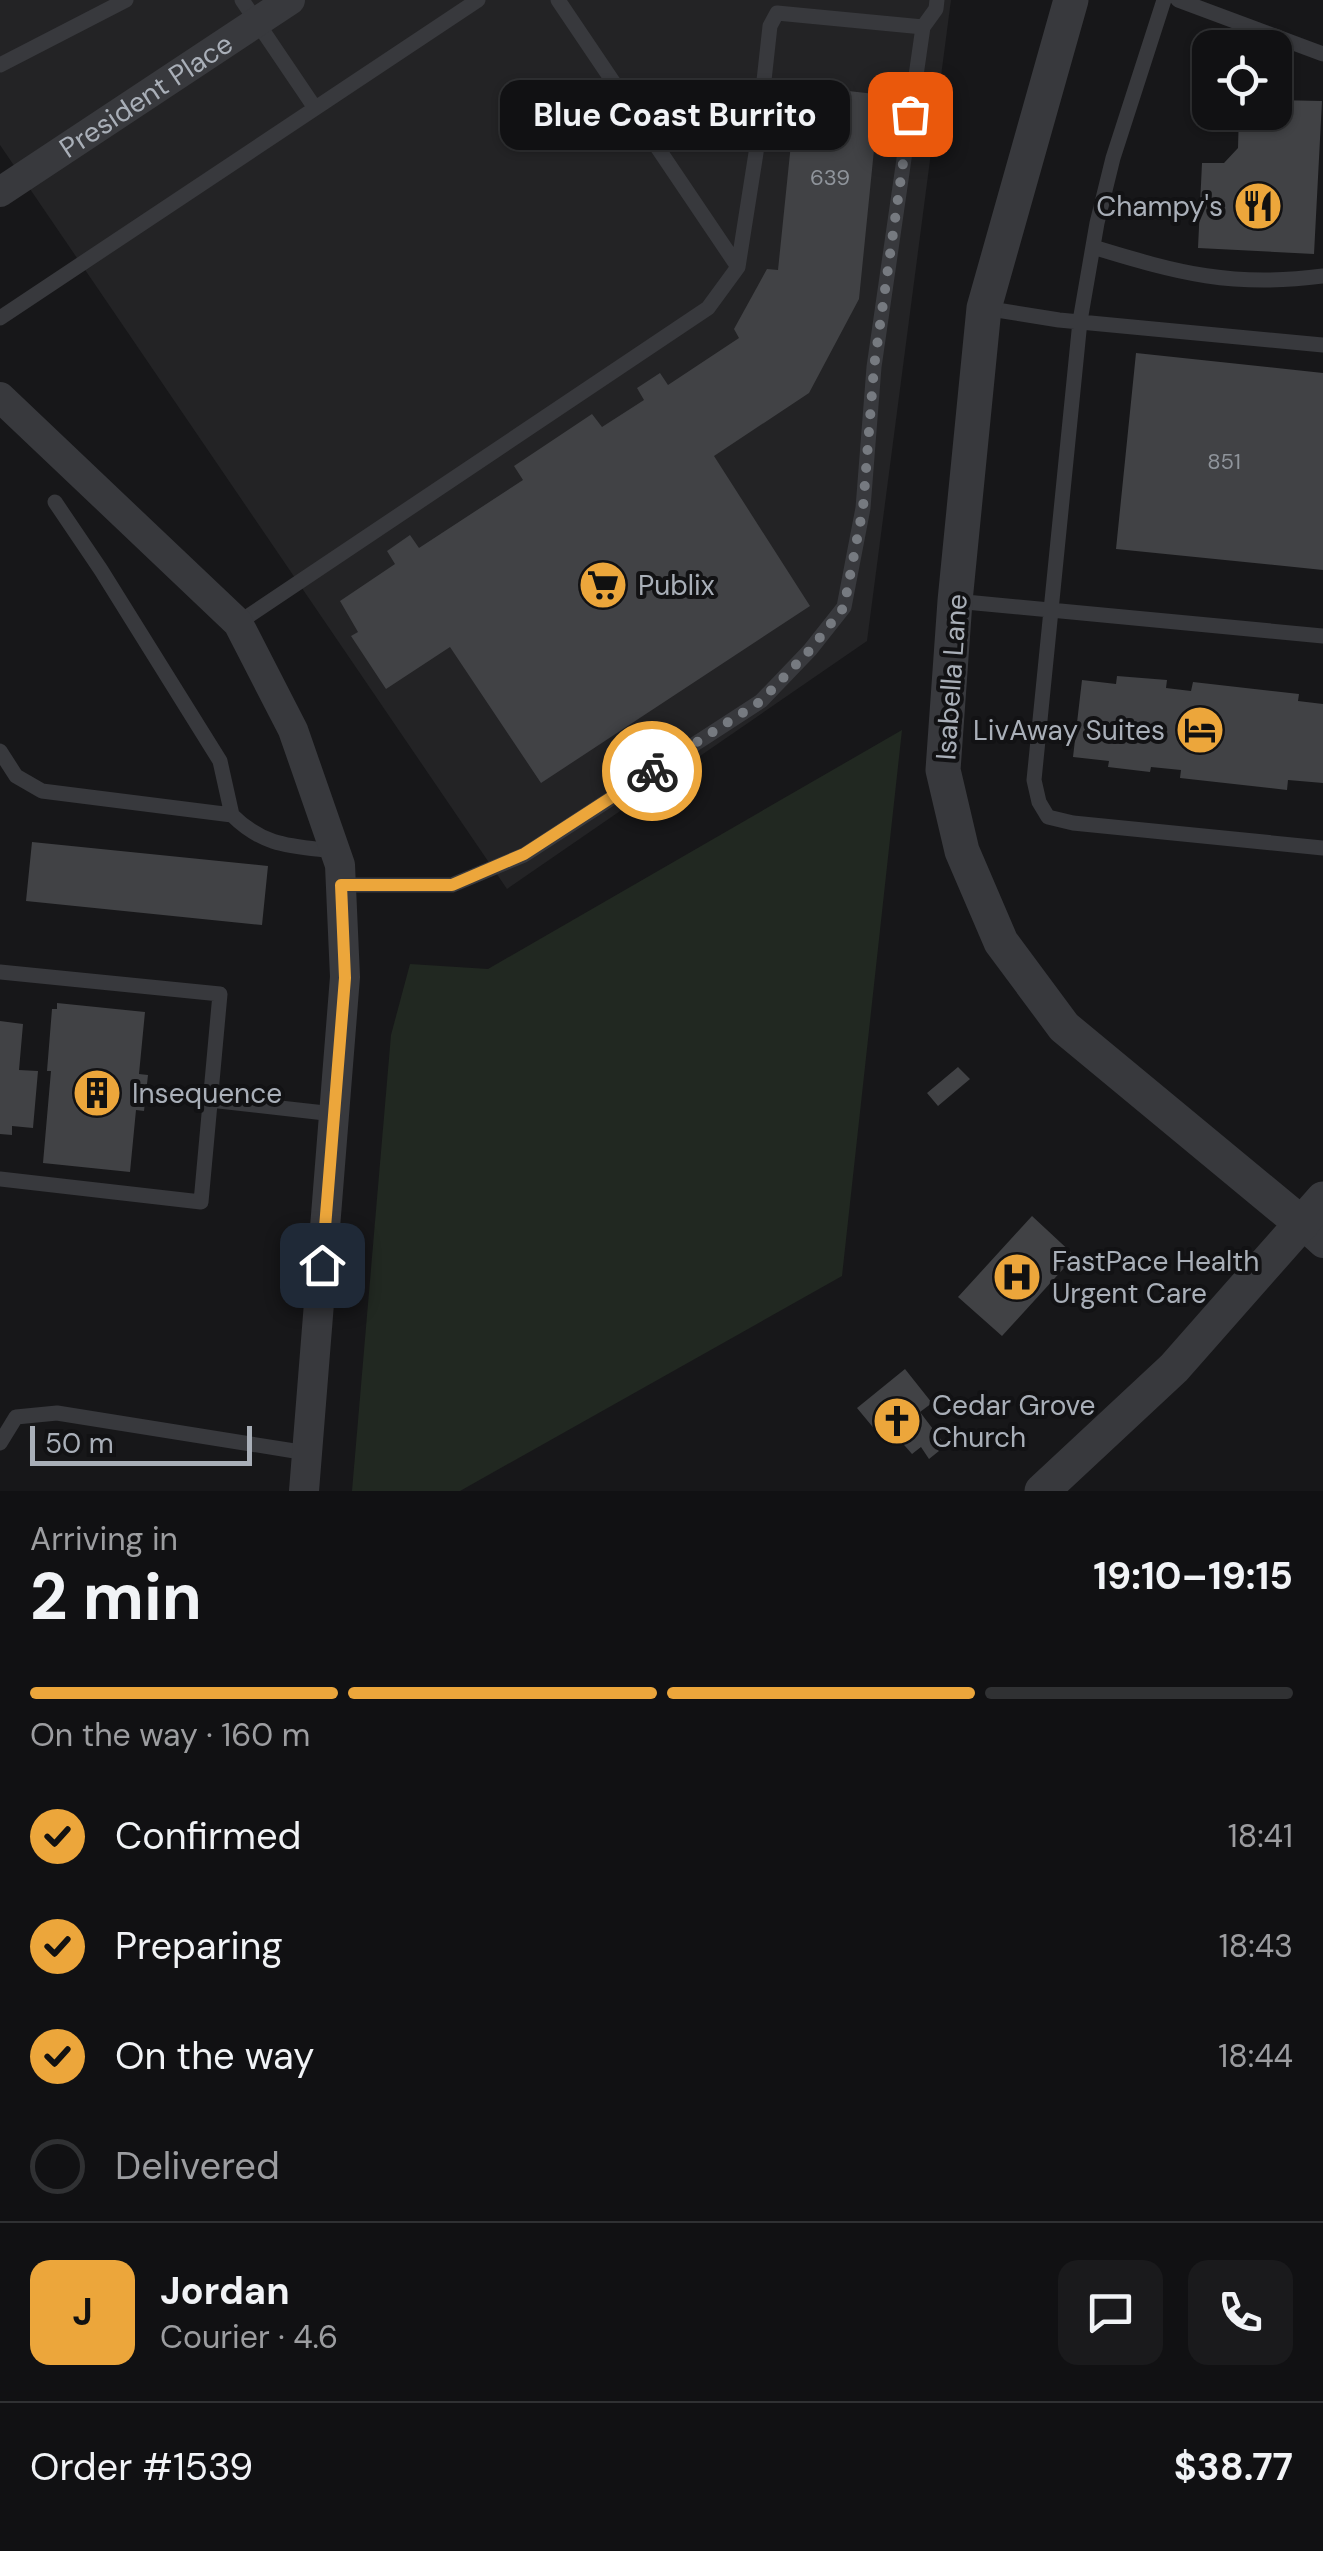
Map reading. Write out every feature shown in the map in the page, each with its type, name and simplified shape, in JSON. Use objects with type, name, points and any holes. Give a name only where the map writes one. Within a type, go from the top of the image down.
[{"type":"street","name":"President Place","points":[[0,192],[248,11],[290,0]]},
{"type":"street","name":"Isabella Lane","points":[[1071,0],[984,308],[943,770],[962,851],[1001,942],[1064,1026],[1316,1222]]},
{"type":"street","points":[[4,408],[238,623],[293,730],[340,865],[345,978],[304,1491]]},
{"type":"street","points":[[1042,1491],[1174,1368],[1316,1222]]},
{"type":"lane","points":[[1,63],[126,0]]},
{"type":"lane","points":[[0,318],[478,0]]},
{"type":"lane","points":[[558,0],[738,267]]},
{"type":"lane","points":[[341,885],[452,885],[524,854],[761,701],[844,607],[863,508],[874,367],[923,27],[936,9],[937,0]]},
{"type":"lane","points":[[1164,0],[1113,158],[1080,321],[1034,780],[1039,802],[1048,817],[1073,823],[1323,848]]},
{"type":"lane","points":[[1178,0],[1323,54]]},
{"type":"lane","points":[[248,11],[315,108]]},
{"type":"lane","points":[[238,623],[708,308],[738,267],[770,26],[777,13],[923,27]]},
{"type":"lane","points":[[1093,247],[1211,280],[1287,281],[1323,276]]},
{"type":"lane","points":[[984,308],[1323,345]]},
{"type":"lane","points":[[55,502],[102,570],[220,761],[232,815],[248,831],[270,842],[334,851]]},
{"type":"lane","points":[[955,601],[1323,636]]},
{"type":"lane","points":[[0,751],[16,776],[42,791],[232,815]]},
{"type":"lane","points":[[0,972],[220,994],[201,1202],[0,1179]]},
{"type":"lane","points":[[210,1100],[334,1114]]},
{"type":"lane","points":[[0,1442],[16,1417],[58,1413],[307,1454]]},
{"type":"shaded area","points":[[0,0],[951,0],[867,641],[507,889],[0,145]]},
{"type":"shaded area","points":[[902,730],[842,1276],[460,1491],[352,1491],[391,1035],[410,964],[488,969]]},
{"type":"building","name":"Publix","points":[[813,87],[875,94],[879,100],[859,299],[809,393],[714,456],[810,606],[541,783],[450,647],[386,689],[351,636],[358,632],[340,601],[395,564],[387,551],[410,535],[419,548],[523,480],[514,466],[592,414],[602,427],[644,400],[637,388],[660,373],[668,385],[739,338],[734,329],[767,269],[778,270],[796,95],[812,96]]},
{"type":"building","name":"Champy's","points":[[1292,100],[1322,101],[1314,254],[1198,248],[1202,163],[1224,163],[1238,148],[1238,130],[1292,130]]},
{"type":"building","points":[[1136,353],[1323,373],[1323,570],[1116,549]]},
{"type":"building","name":"LivAway Suites","points":[[1117,676],[1167,680],[1166,688],[1191,691],[1193,682],[1299,694],[1298,701],[1323,704],[1323,783],[1288,780],[1287,790],[1180,778],[1181,770],[1151,767],[1150,772],[1108,767],[1109,761],[1073,757],[1082,680],[1116,684]]},
{"type":"building","points":[[32,842],[268,866],[262,925],[26,901]]},
{"type":"building","name":"Insequence","points":[[57,1003],[145,1012],[139,1074],[148,1075],[144,1111],[136,1110],[130,1172],[43,1163],[52,1009],[57,1009]]},
{"type":"building","points":[[0,1021],[23,1024],[19,1070],[38,1071],[33,1128],[12,1126],[12,1135],[0,1134]]},
{"type":"building","points":[[958,1067],[970,1079],[938,1106],[927,1093]]},
{"type":"building","name":"FastPace Health Urgent Care","points":[[1032,1216],[1075,1256],[1002,1336],[958,1297]]},
{"type":"building","name":"Cedar Grove Church","points":[[905,1369],[932,1403],[920,1412],[942,1441],[935,1446],[939,1451],[929,1459],[921,1447],[912,1454],[891,1430],[881,1437],[857,1408]]},
{"type":"way so far","points":[[652,771],[761,701],[844,607],[863,508],[874,367],[910,114]]},
{"type":"place","name":"Blue Coast Burrito","points":[[910,114]]},
{"type":"place","name":"Champy's","points":[[1258,206]]},
{"type":"place","name":"Publix","points":[[603,585]]},
{"type":"place","name":"LivAway Suites","points":[[1200,730]]},
{"type":"place","name":"Insequence","points":[[97,1093]]},
{"type":"place","name":"FastPace Health Urgent Care","points":[[1017,1277]]},
{"type":"place","name":"Cedar Grove Church","points":[[897,1421]]},
{"type":"route","points":[[322,1265],[345,978],[341,885],[452,885],[524,854],[652,771]]}]
